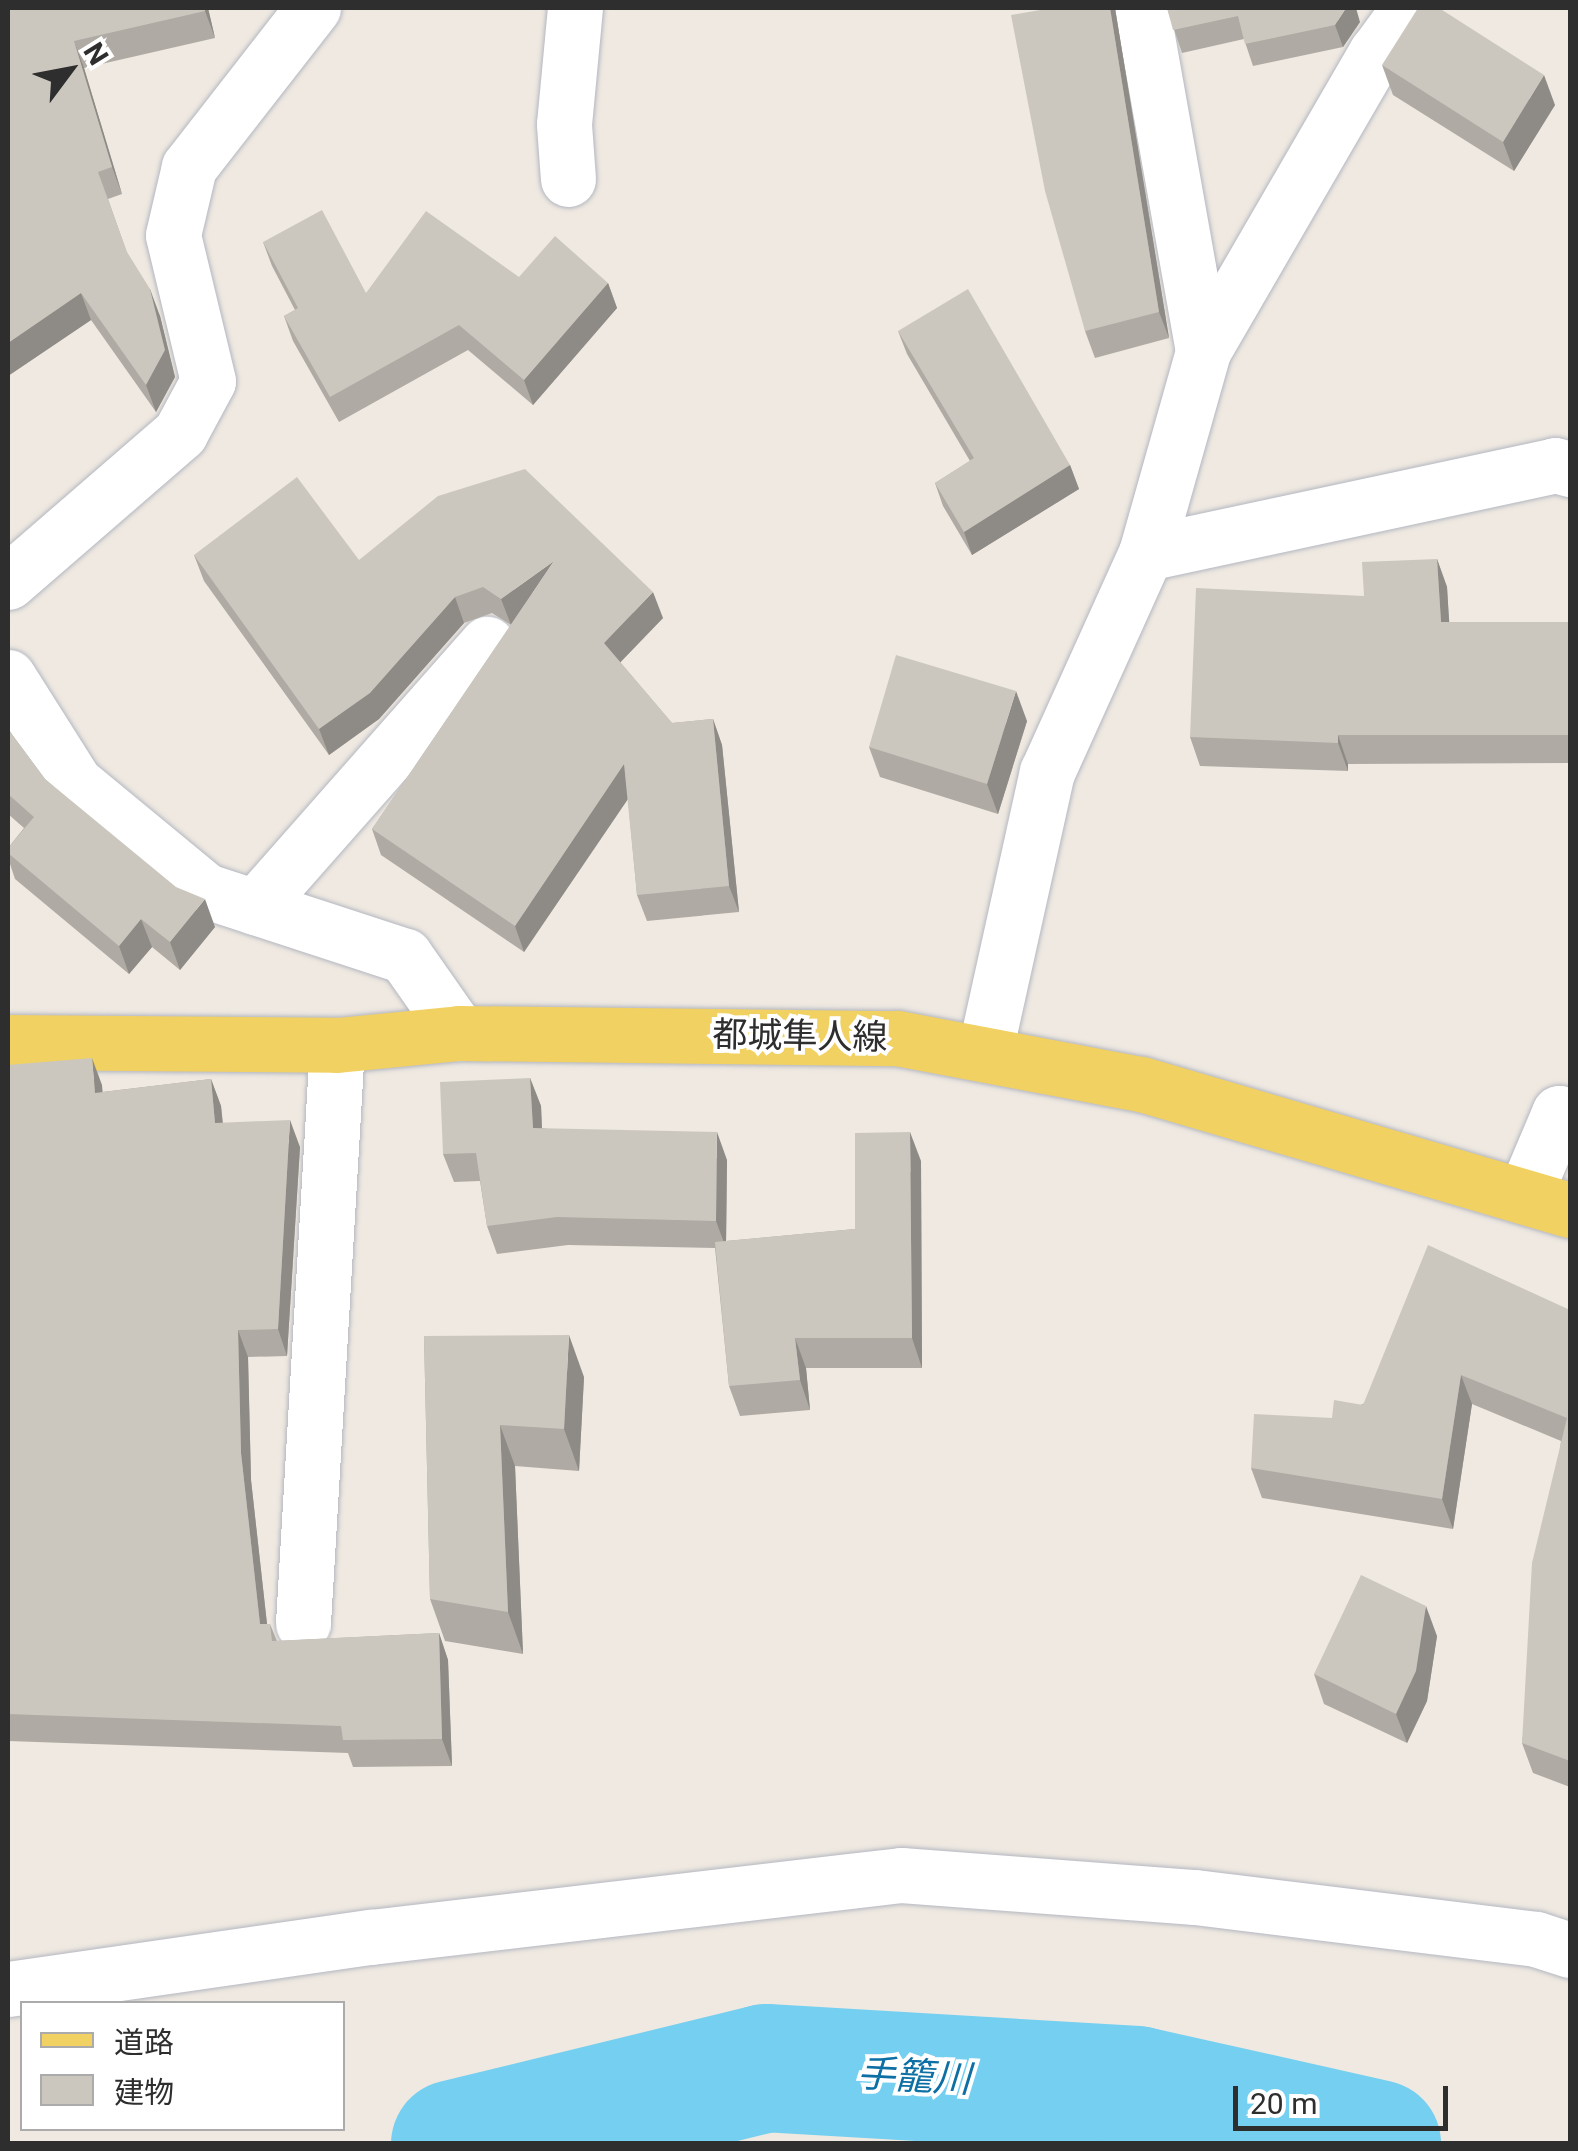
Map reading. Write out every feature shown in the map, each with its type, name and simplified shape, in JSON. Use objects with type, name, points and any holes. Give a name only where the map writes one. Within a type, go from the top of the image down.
[{"type":"main road","name":"都城隼人線","points":[[8,1042],[337,1045],[458,1033],[897,1038],[985,1051],[1141,1084],[1547,1203]]},
{"type":"street","points":[[8,582],[180,433],[199,398],[208,381],[173,235],[190,168],[313,8]]},
{"type":"street","points":[[568,179],[564,124],[576,8]]},
{"type":"street","points":[[1142,8],[1203,351]]},
{"type":"street","points":[[985,1051],[1047,772],[1146,553],[1203,351],[1376,53],[1409,8]]},
{"type":"street","points":[[1146,553],[1565,460]]},
{"type":"street","points":[[256,908],[487,644]]},
{"type":"street","points":[[8,677],[76,783],[206,890],[405,956],[458,1033]]},
{"type":"street","points":[[303,1623],[337,1045]]},
{"type":"street","points":[[1547,1203],[1559,1113],[1570,1116]]},
{"type":"street","points":[[8,1989],[371,1937],[901,1875],[1195,1897],[1536,1939],[1570,1950]]},
{"type":"building","points":[[8,8],[204,8],[205,11],[74,41],[112,167],[98,172],[127,252],[150,289],[165,350],[146,385],[81,293],[8,343]]},
{"type":"building","points":[[1046,8],[1110,8],[1159,312],[1085,331],[1045,191],[1011,15]]},
{"type":"building","points":[[1167,8],[1346,8],[1335,25],[1245,44],[1238,16],[1173,30]]},
{"type":"building","points":[[1418,8],[1439,8],[1544,75],[1503,142],[1382,65]]},
{"type":"building","points":[[322,210],[366,293],[426,211],[519,277],[555,236],[608,283],[524,380],[459,325],[330,397],[284,316],[298,308],[263,242]]},
{"type":"building","points":[[968,289],[1070,465],[964,532],[935,483],[974,458],[898,331]]},
{"type":"building","points":[[525,469],[653,592],[604,643],[672,723],[713,719],[729,886],[637,895],[624,764],[515,926],[372,829],[554,561],[501,599],[483,587],[455,597],[370,693],[319,729],[194,555],[297,477],[359,560],[438,496]]},
{"type":"building","points":[[1437,559],[1441,622],[1570,622],[1570,735],[1338,735],[1338,743],[1190,737],[1196,588],[1364,596],[1362,562]]},
{"type":"building","points":[[896,655],[1016,691],[987,784],[869,747]]},
{"type":"building","points":[[8,729],[45,779],[176,887],[205,899],[170,942],[141,919],[119,946],[8,853],[34,817],[8,794]]},
{"type":"building","points":[[92,1058],[95,1093],[211,1079],[215,1123],[290,1120],[278,1329],[238,1330],[241,1453],[260,1624],[270,1624],[272,1641],[439,1633],[442,1739],[343,1740],[341,1726],[8,1714],[8,1065]]},
{"type":"building","points":[[530,1078],[533,1128],[717,1132],[716,1221],[557,1217],[487,1226],[476,1153],[443,1154],[440,1082]]},
{"type":"building","points":[[910,1132],[912,1338],[795,1338],[800,1380],[729,1386],[715,1242],[855,1229],[855,1133]]},
{"type":"building","points":[[1428,1245],[1570,1310],[1570,1761],[1522,1743],[1532,1563],[1567,1418],[1461,1375],[1442,1499],[1251,1468],[1254,1414],[1332,1418],[1334,1400],[1363,1405]]},
{"type":"building","points":[[569,1335],[564,1429],[500,1425],[508,1612],[430,1599],[424,1336]]},
{"type":"building","points":[[1361,1575],[1426,1606],[1416,1671],[1396,1714],[1314,1674]]},
{"type":"waterway","name":"手籠川","points":[[455,2144],[766,2068],[1136,2090],[1377,2144]]}]
